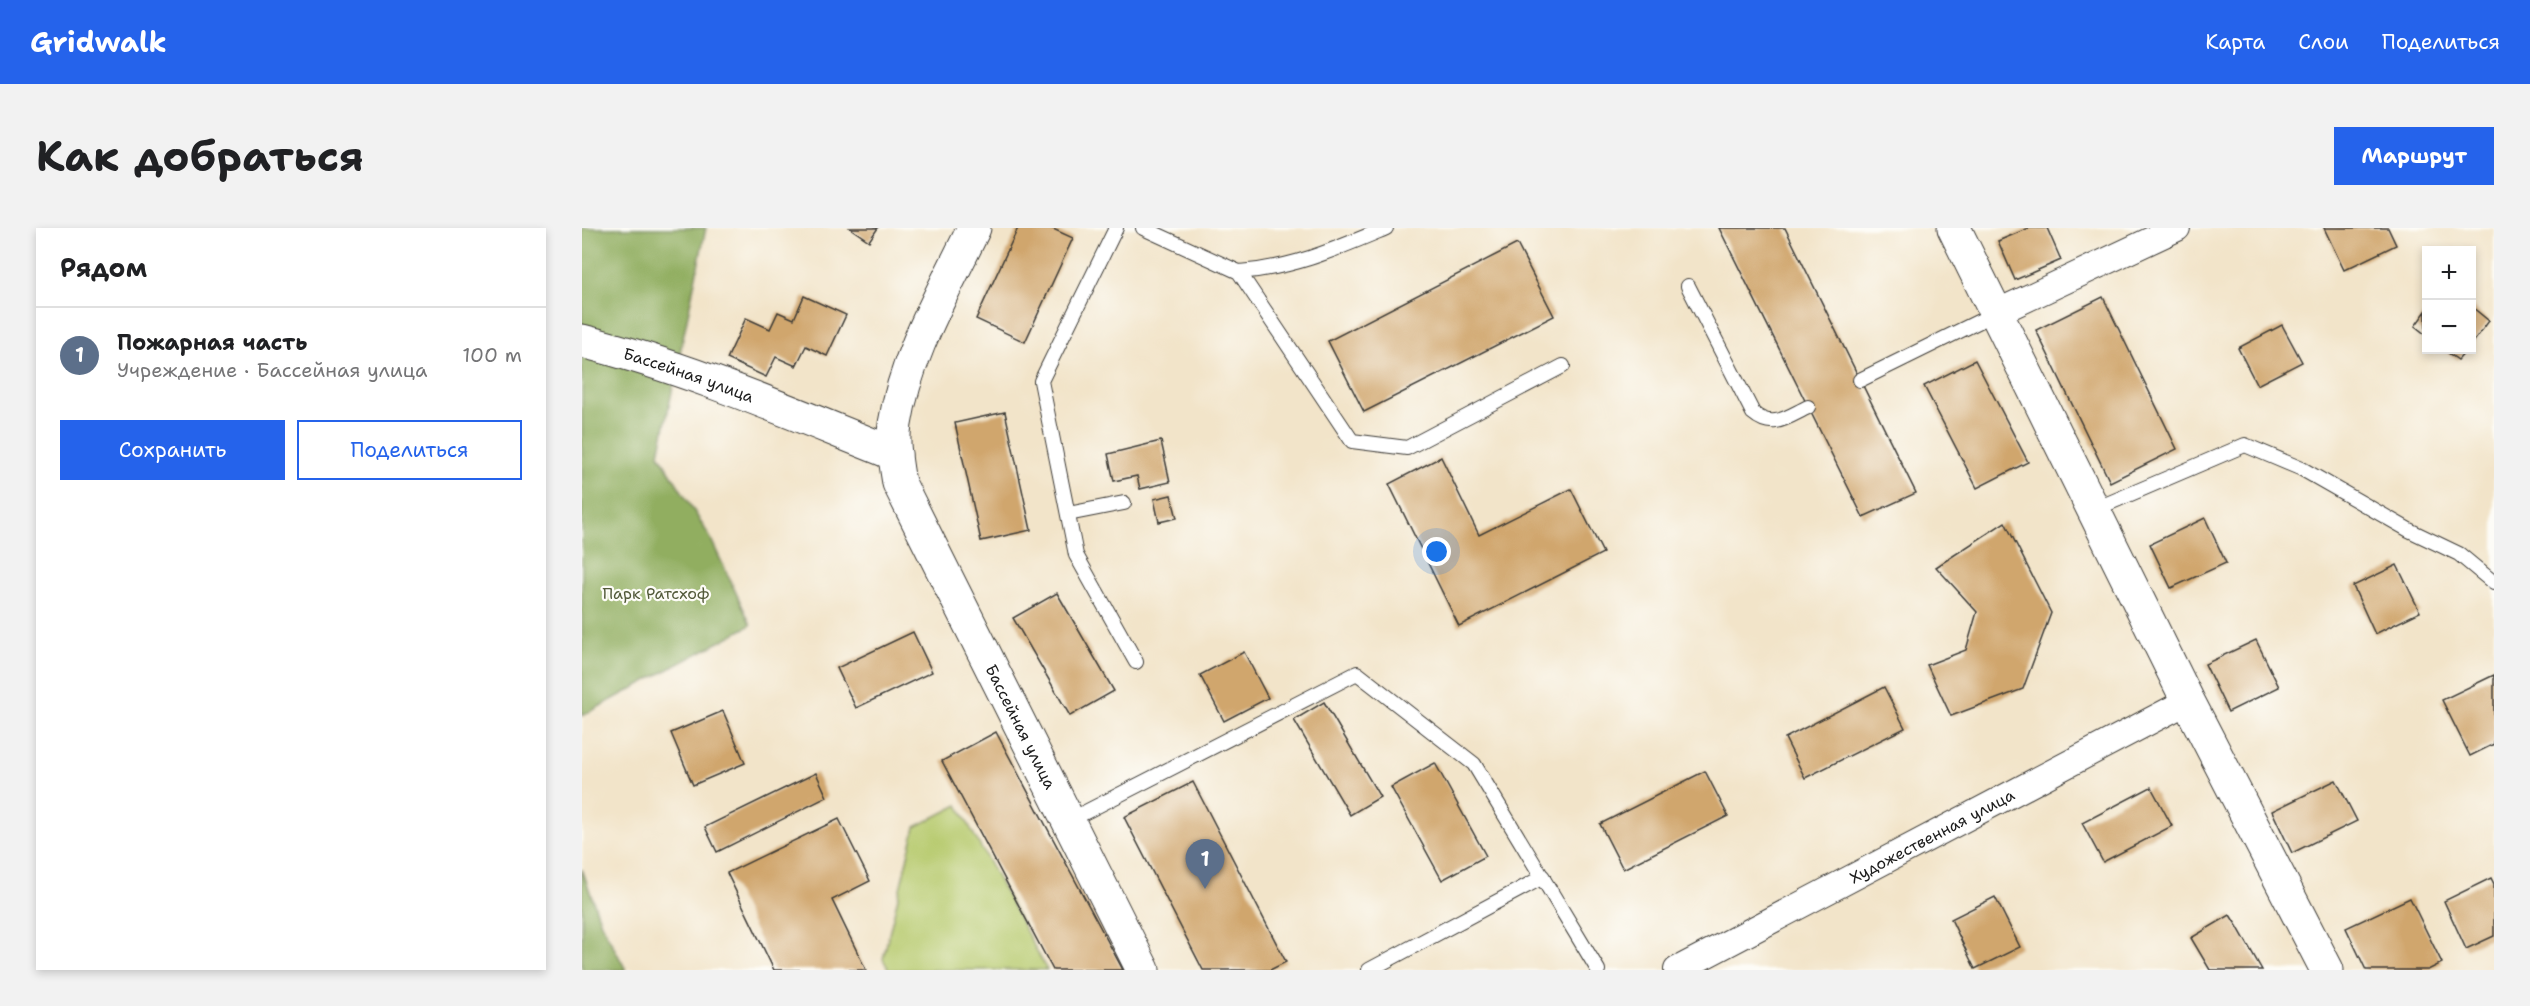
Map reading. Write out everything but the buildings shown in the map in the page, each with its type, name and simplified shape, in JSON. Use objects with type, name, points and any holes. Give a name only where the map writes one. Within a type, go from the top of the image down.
[{"type":"street","points":[[897,469],[895,425],[909,370],[931,317],[974,228]]},
{"type":"street","points":[[1954,228],[2188,701],[2327,970]]},
{"type":"street","points":[[1996,313],[2177,228]]},
{"type":"street","name":"Бассейная улица","points":[[582,340],[618,350],[758,399],[897,469],[1143,970]]},
{"type":"street","name":"Художественная улица","points":[[1677,970],[2188,701]]},
{"type":"lane","points":[[1116,228],[1041,381],[1076,555],[1136,662]]},
{"type":"lane","points":[[1143,228],[1239,272],[1260,271],[1314,258],[1386,228]]},
{"type":"lane","points":[[1239,272],[1352,441],[1407,448],[1563,366]]},
{"type":"lane","points":[[1688,286],[1753,412],[1763,421],[1777,422],[1808,407]]},
{"type":"lane","points":[[1860,380],[1996,313]]},
{"type":"lane","points":[[2093,510],[2245,445],[2301,469],[2409,530],[2459,554],[2494,584]]},
{"type":"lane","points":[[1068,514],[1124,503]]},
{"type":"lane","points":[[1068,821],[1357,674],[1474,764],[1598,970]]},
{"type":"lane","points":[[1369,970],[1543,877]]},
{"type":"green space","name":"Парк Ратсхоф","points":[[582,228],[706,228],[659,454],[710,537],[751,625],[582,716]]},
{"type":"green space","points":[[958,805],[1047,970],[889,970],[883,959],[915,827]]},
{"type":"green space","points":[[582,869],[601,923],[626,970],[582,970]]},
{"type":"place","name":"Пожарная часть","points":[[1205,889]]}]
